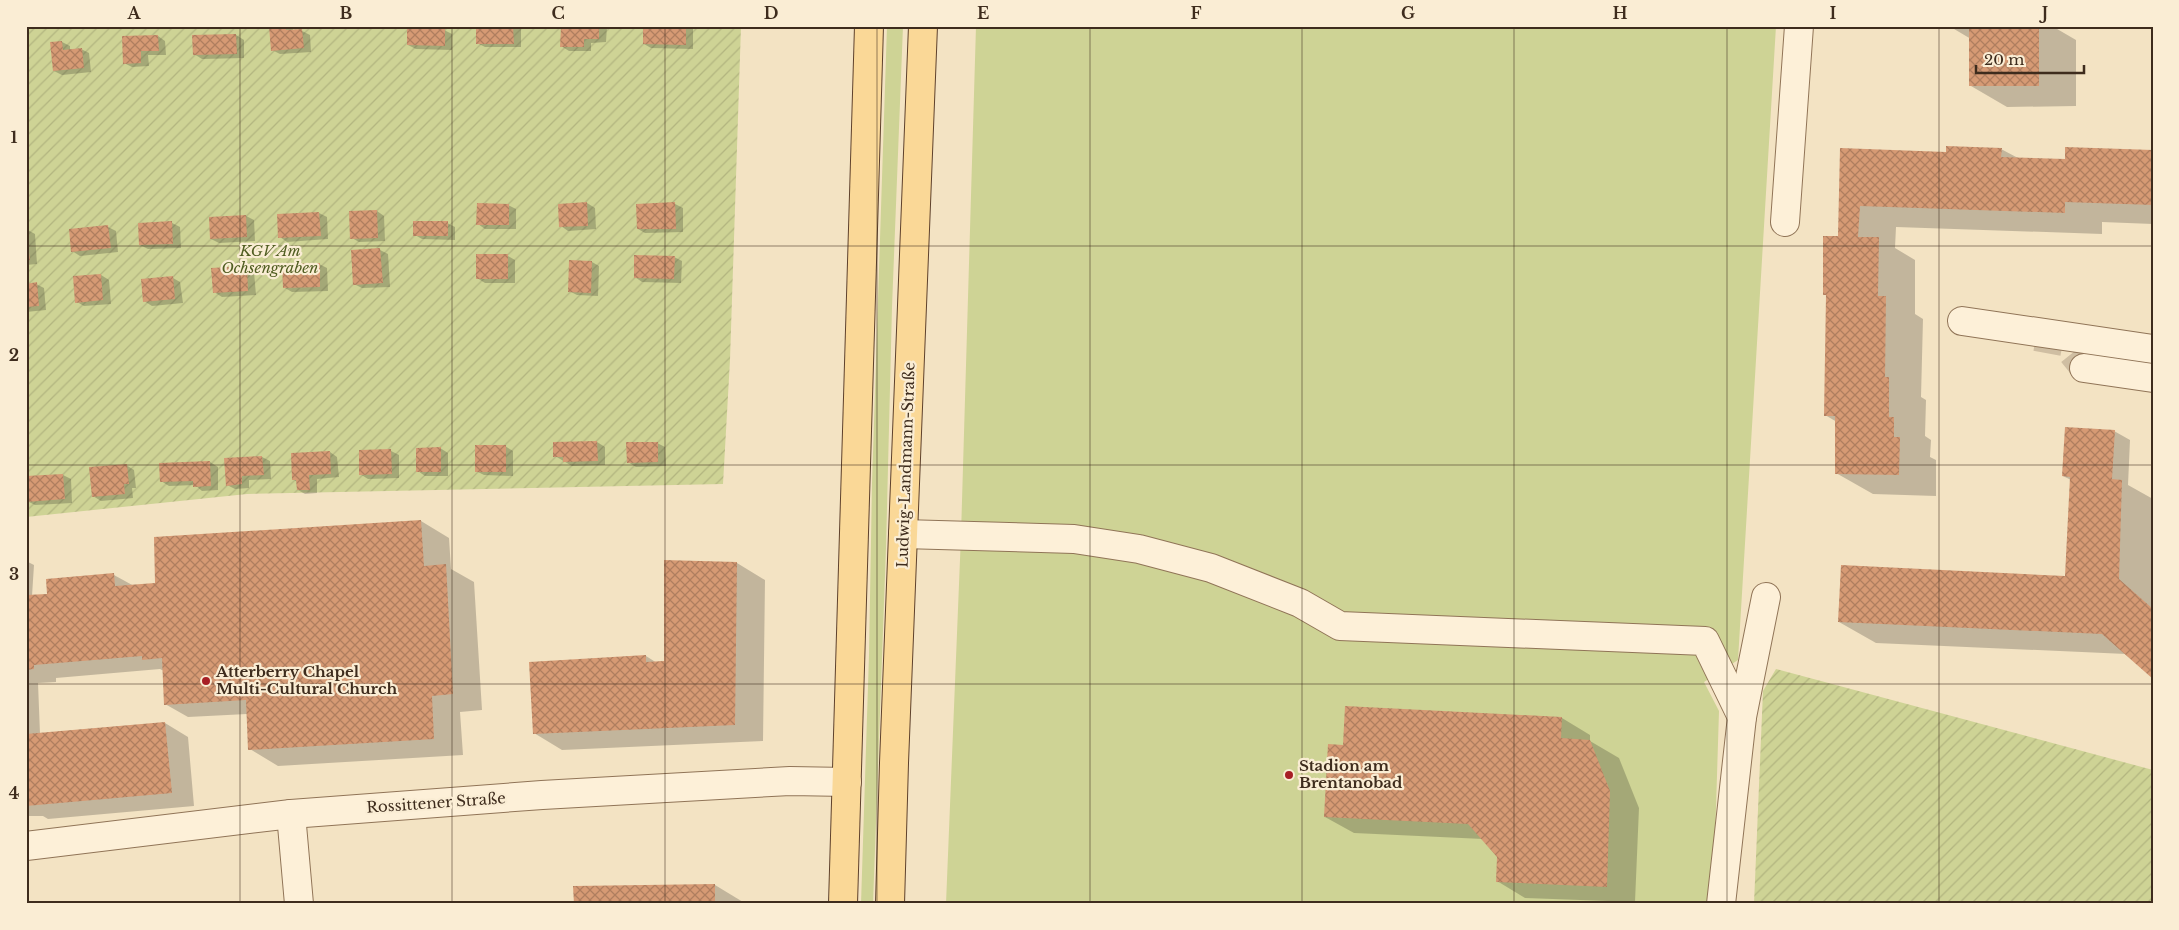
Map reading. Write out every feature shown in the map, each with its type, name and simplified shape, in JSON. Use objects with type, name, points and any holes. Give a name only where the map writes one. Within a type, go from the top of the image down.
[{"type":"main road","points":[[843,904],[869,26]]},
{"type":"main road","name":"Ludwig-Landmann-Straße","points":[[890,904],[923,26]]},
{"type":"street","points":[[1786,222],[1799,26]]},
{"type":"street","points":[[1962,321],[2153,349]]},
{"type":"street","points":[[2084,368],[2153,378]]},
{"type":"street","points":[[903,534],[1074,539],[1140,549],[1211,568],[1300,604],[1340,626],[1705,641],[1742,717]]},
{"type":"street","points":[[1722,904],[1742,717],[1766,597]]},
{"type":"street","name":"Rossittener Straße","points":[[26,846],[291,814],[542,795],[790,781],[847,782]]},
{"type":"street","points":[[291,814],[299,904]]},
{"type":"green space","name":"KGV Am Ochsengraben","points":[[26,26],[741,26],[730,360],[723,484],[247,494],[26,517]]},
{"type":"green space","points":[[887,26],[903,26],[873,904],[861,904],[872,483]]},
{"type":"green space","points":[[976,26],[1776,26],[1738,660],[1704,682],[1719,711],[1713,904],[946,904],[961,535]]},
{"type":"green space","points":[[1776,669],[2153,770],[2153,904],[1754,904],[1763,691]]},
{"type":"building","points":[[269,26],[286,26],[286,30],[302,29],[304,48],[271,51]]},
{"type":"building","points":[[476,26],[513,26],[514,44],[476,44]]},
{"type":"building","points":[[561,26],[599,26],[599,39],[584,39],[584,47],[560,47]]},
{"type":"building","points":[[643,26],[686,26],[686,45],[643,44]]},
{"type":"building","points":[[1969,26],[2039,26],[2039,86],[1969,86]]},
{"type":"building","points":[[407,28],[445,29],[445,46],[407,45]]},
{"type":"building","points":[[236,34],[237,54],[193,55],[192,35]]},
{"type":"building","points":[[158,35],[159,51],[141,51],[141,63],[123,64],[122,36]]},
{"type":"building","points":[[62,41],[63,50],[82,48],[84,68],[53,71],[50,42]]},
{"type":"building","points":[[1946,146],[2002,148],[2001,157],[2065,159],[2065,147],[2153,150],[2153,205],[2065,202],[2065,213],[1860,206],[1858,237],[1879,237],[1878,296],[1886,296],[1885,377],[1889,377],[1889,417],[1894,417],[1894,437],[1900,437],[1899,475],[1835,474],[1835,416],[1824,416],[1826,295],[1823,295],[1823,236],[1838,236],[1840,148],[1946,152]]},
{"type":"building","points":[[587,202],[588,226],[559,227],[558,204]]},
{"type":"building","points":[[675,202],[676,229],[637,229],[636,204]]},
{"type":"building","points":[[477,203],[509,204],[509,225],[476,225]]},
{"type":"building","points":[[377,210],[378,238],[350,239],[349,211]]},
{"type":"building","points":[[319,212],[321,236],[278,238],[277,214]]},
{"type":"building","points":[[246,215],[247,237],[210,239],[209,217]]},
{"type":"building","points":[[172,221],[173,244],[139,245],[138,223]]},
{"type":"building","points":[[413,221],[448,221],[448,236],[413,236]]},
{"type":"building","points":[[108,225],[111,248],[71,252],[69,229]]},
{"type":"building","points":[[26,231],[30,260],[26,261]]},
{"type":"building","points":[[380,248],[383,283],[353,285],[351,250]]},
{"type":"building","points":[[476,254],[508,254],[508,279],[476,279]]},
{"type":"building","points":[[634,255],[675,256],[674,279],[634,278]]},
{"type":"building","points":[[569,260],[592,261],[591,293],[568,292]]},
{"type":"building","points":[[320,263],[320,287],[283,288],[282,264]]},
{"type":"building","points":[[247,266],[248,291],[213,293],[211,268]]},
{"type":"building","points":[[101,274],[103,300],[75,303],[73,276]]},
{"type":"building","points":[[173,276],[175,299],[143,302],[141,279]]},
{"type":"building","points":[[37,282],[39,306],[26,307],[26,284]]},
{"type":"building","points":[[2065,427],[2115,430],[2112,479],[2122,480],[2119,579],[2153,609],[2153,679],[2102,634],[1838,622],[1841,565],[2065,576],[2070,477],[2062,476]]},
{"type":"building","points":[[597,441],[598,461],[563,462],[563,457],[553,457],[553,442]]},
{"type":"building","points":[[626,442],[658,442],[658,462],[627,463]]},
{"type":"building","points":[[475,445],[506,445],[506,472],[475,472]]},
{"type":"building","points":[[441,447],[441,472],[416,472],[416,448]]},
{"type":"building","points":[[391,449],[392,474],[359,475],[359,450]]},
{"type":"building","points":[[330,451],[331,474],[309,475],[310,490],[297,490],[296,480],[292,480],[291,453]]},
{"type":"building","points":[[262,456],[264,475],[242,476],[242,484],[226,486],[224,458]]},
{"type":"building","points":[[210,461],[211,486],[193,487],[193,481],[160,482],[159,463]]},
{"type":"building","points":[[127,464],[129,484],[124,484],[125,494],[92,497],[89,467]]},
{"type":"building","points":[[63,474],[65,499],[26,502],[26,476]]},
{"type":"building","points":[[421,520],[424,566],[446,564],[453,694],[432,696],[434,739],[248,750],[246,700],[164,705],[162,658],[142,660],[142,656],[34,665],[34,669],[26,670],[26,595],[47,594],[46,579],[114,573],[115,586],[155,583],[154,537]]},
{"type":"building","points":[[664,560],[737,562],[735,725],[533,734],[529,662],[646,655],[646,662],[664,661]]},
{"type":"building","points":[[1345,706],[1562,717],[1561,738],[1590,740],[1610,791],[1607,887],[1496,882],[1497,857],[1468,824],[1324,817],[1328,744],[1343,745]]},
{"type":"building","points":[[165,722],[172,793],[26,806],[26,734]]},
{"type":"building","points":[[715,884],[715,904],[574,904],[573,886]]},
{"type":"tunnel","points":[[2036,337],[2063,342],[2084,368]]},
{"type":"place","name":"Atterberry Chapel Multi-Cultural Church","points":[[206,681]]},
{"type":"place","name":"Stadion am Brentanobad","points":[[1289,775]]}]
